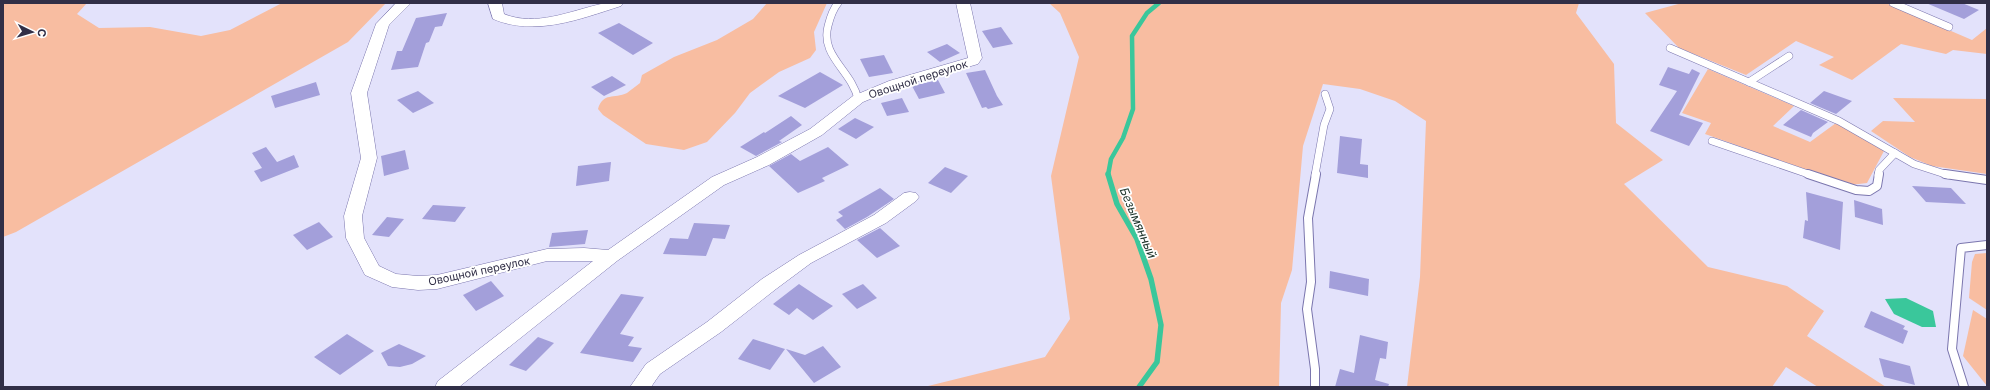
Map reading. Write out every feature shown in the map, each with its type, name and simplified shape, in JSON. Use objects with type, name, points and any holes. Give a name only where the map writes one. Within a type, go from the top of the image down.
[{"type":"street","name":"Овощной переулок","points":[[404,3],[383,24],[359,93],[369,158],[353,216],[355,238],[372,270],[392,280],[418,284],[437,282],[547,255],[584,254],[611,257]]},
{"type":"street","points":[[494,3],[498,16],[506,21],[527,23],[573,16],[616,3]]},
{"type":"street","name":"Овощной переулок","points":[[445,387],[611,257],[718,181],[763,161],[816,132],[858,99],[894,84],[973,61],[975,58],[963,3]]},
{"type":"street","points":[[640,387],[653,369],[714,327],[769,284],[805,259],[880,219],[910,197]]},
{"type":"lane","points":[[838,3],[828,24],[826,44],[841,68],[857,88],[858,99]]},
{"type":"lane","points":[[1893,3],[1949,27]]},
{"type":"lane","points":[[1670,48],[1839,121],[1914,164],[1950,174],[1987,180]]},
{"type":"lane","points":[[1749,82],[1789,56]]},
{"type":"lane","points":[[1315,387],[1315,369],[1307,309],[1311,282],[1308,218],[1324,124],[1330,109],[1325,94]]},
{"type":"lane","points":[[1712,141],[1856,190],[1870,191],[1877,186],[1879,170],[1895,152]]},
{"type":"lane","points":[[1964,387],[1952,349],[1961,248],[1987,245]]},
{"type":"shaded area","points":[[3,3],[87,3],[77,14],[99,28],[150,27],[201,36],[230,30],[282,3],[386,3],[348,42],[16,232],[3,237]]},
{"type":"shaded area","points":[[767,3],[827,3],[814,32],[816,50],[810,58],[779,72],[750,93],[735,113],[707,142],[684,150],[646,144],[603,115],[598,109],[600,104],[606,98],[627,93],[640,83],[642,75],[674,57],[717,40],[753,19]]},
{"type":"shaded area","points":[[1049,3],[1579,3],[1576,13],[1614,64],[1616,123],[1663,160],[1624,184],[1708,267],[1787,286],[1824,311],[1807,336],[1886,387],[1818,387],[1786,367],[1772,387],[1407,387],[1420,277],[1426,121],[1395,101],[1360,89],[1323,84],[1303,146],[1292,270],[1281,303],[1279,387],[924,387],[1045,357],[1070,319],[1051,176],[1079,57],[1060,13]]},
{"type":"shaded area","points":[[1682,3],[1886,3],[1972,40],[1987,28],[1987,54],[1953,50],[1946,54],[1901,44],[1852,80],[1819,65],[1834,57],[1796,41],[1746,75],[1679,48],[1645,13]]},
{"type":"shaded area","points":[[1708,69],[1794,106],[1773,126],[1810,142],[1836,123],[1884,151],[1867,183],[1850,185],[1705,134],[1711,123],[1682,113]]},
{"type":"shaded area","points":[[1893,98],[1987,99],[1987,174],[1932,166],[1910,157],[1871,131],[1883,121],[1915,122]]},
{"type":"shaded area","points":[[1987,253],[1987,310],[1969,298],[1972,262],[1975,254]]},
{"type":"shaded area","points":[[1906,298],[1933,311],[1936,327],[1922,327],[1894,314],[1885,299]]},
{"type":"shaded area","points":[[1973,310],[1987,319],[1987,386],[1963,356]]},
{"type":"building","points":[[1926,3],[1962,3],[1979,10],[1964,19]]},
{"type":"building","points":[[447,13],[442,26],[435,27],[429,42],[426,43],[418,67],[391,70],[397,51],[402,51],[416,18]]},
{"type":"building","points":[[619,23],[653,43],[633,55],[598,33]]},
{"type":"building","points":[[1001,27],[1013,44],[993,48],[982,31]]},
{"type":"building","points":[[947,44],[960,53],[940,62],[927,52]]},
{"type":"building","points":[[884,55],[893,73],[869,77],[860,59]]},
{"type":"building","points":[[1668,67],[1689,74],[1692,69],[1700,73],[1679,115],[1703,123],[1689,146],[1650,131],[1677,91],[1659,85]]},
{"type":"building","points":[[985,70],[997,96],[1003,105],[988,109],[986,107],[982,108],[966,73]]},
{"type":"building","points":[[820,72],[843,85],[805,108],[778,96]]},
{"type":"building","points":[[612,76],[626,85],[604,96],[591,87]]},
{"type":"building","points":[[938,80],[945,93],[919,99],[912,86]]},
{"type":"building","points":[[316,82],[320,95],[275,108],[271,96]]},
{"type":"building","points":[[418,91],[434,103],[413,113],[397,100]]},
{"type":"building","points":[[1824,91],[1852,101],[1836,114],[1810,103]]},
{"type":"building","points":[[902,98],[909,112],[887,116],[881,103]]},
{"type":"building","points":[[1801,110],[1828,122],[1813,133],[1811,137],[1783,125]]},
{"type":"building","points":[[791,116],[802,125],[779,141],[782,142],[756,156],[740,147],[764,132],[765,133]]},
{"type":"building","points":[[855,118],[874,127],[856,139],[838,129]]},
{"type":"building","points":[[1340,136],[1362,139],[1360,164],[1368,165],[1368,178],[1337,173]]},
{"type":"building","points":[[266,147],[277,162],[294,155],[299,167],[261,182],[254,171],[262,168],[252,153]]},
{"type":"building","points":[[828,147],[849,165],[822,178],[825,181],[798,193],[769,166],[791,154],[800,161]]},
{"type":"building","points":[[405,150],[409,169],[384,176],[381,156]]},
{"type":"building","points":[[611,162],[609,181],[576,186],[578,166]]},
{"type":"building","points":[[945,167],[968,176],[951,193],[928,183]]},
{"type":"building","points":[[1912,186],[1951,188],[1966,204],[1926,202]]},
{"type":"building","points":[[880,188],[894,199],[867,217],[845,229],[836,220],[843,216],[838,212]]},
{"type":"building","points":[[1806,192],[1843,202],[1840,250],[1803,238],[1805,220],[1808,221]]},
{"type":"building","points":[[1854,200],[1882,209],[1883,225],[1855,217]]},
{"type":"building","points":[[433,205],[466,207],[455,222],[422,219]]},
{"type":"building","points":[[387,217],[404,219],[389,237],[372,235]]},
{"type":"building","points":[[319,222],[333,237],[307,250],[293,235]]},
{"type":"building","points":[[694,223],[730,225],[725,239],[713,238],[706,256],[663,254],[670,238],[688,239]]},
{"type":"building","points":[[880,228],[900,246],[877,258],[857,240]]},
{"type":"building","points":[[588,230],[585,244],[549,247],[552,233]]},
{"type":"building","points":[[1330,271],[1369,279],[1368,296],[1329,288]]},
{"type":"building","points":[[491,281],[504,296],[476,311],[463,295]]},
{"type":"building","points":[[799,284],[833,306],[813,320],[797,308],[789,315],[773,304]]},
{"type":"building","points":[[863,284],[877,298],[857,309],[842,294]]},
{"type":"building","points":[[621,294],[644,297],[620,334],[634,337],[628,346],[642,348],[633,362],[580,353]]},
{"type":"building","points":[[1871,311],[1905,326],[1903,329],[1908,331],[1903,344],[1864,327]]},
{"type":"building","points":[[347,334],[374,351],[340,375],[314,357]]},
{"type":"building","points":[[1360,335],[1388,342],[1386,359],[1380,358],[1375,380],[1389,384],[1388,387],[1335,387],[1340,369],[1354,373]]},
{"type":"building","points":[[538,337],[554,343],[526,371],[509,365]]},
{"type":"building","points":[[753,339],[785,349],[770,370],[738,359]]},
{"type":"building","points":[[399,344],[426,356],[412,364],[400,367],[388,366],[381,353]]},
{"type":"building","points":[[823,346],[841,367],[814,383],[786,349],[805,355]]},
{"type":"building","points":[[1879,358],[1910,366],[1915,385],[1884,377]]},
{"type":"waterway","name":"Безымянный","points":[[1108,174],[1111,159],[1123,138],[1133,109],[1132,36],[1147,13],[1159,3]]},
{"type":"waterway","name":"Безымянный","points":[[1108,174],[1117,204],[1137,239],[1151,279],[1161,325],[1157,362],[1139,387]]}]
